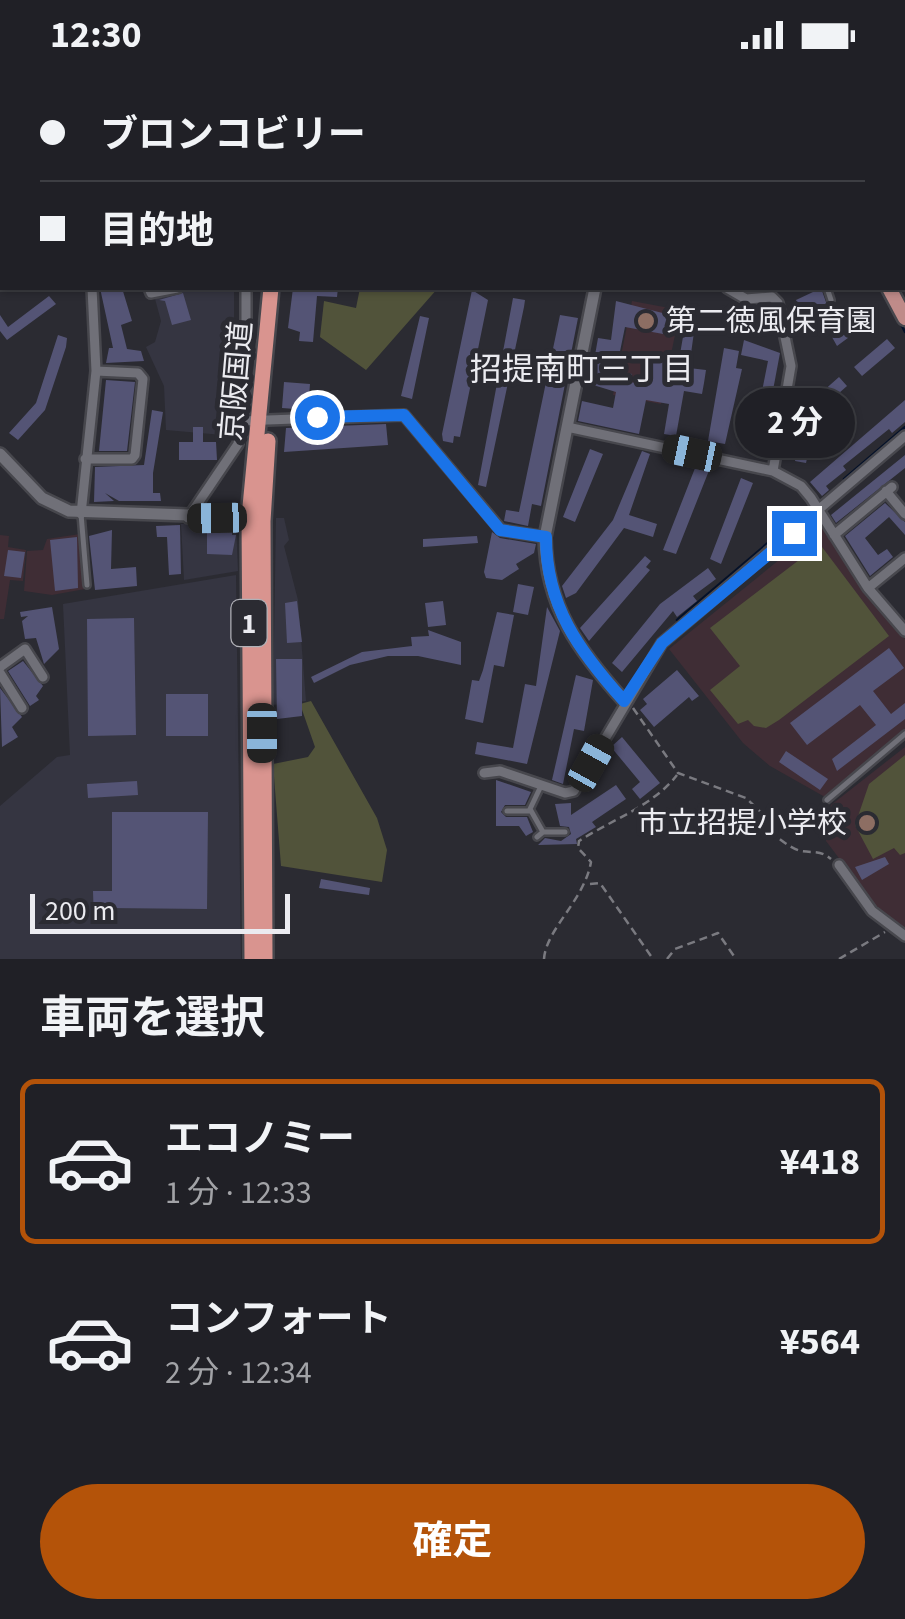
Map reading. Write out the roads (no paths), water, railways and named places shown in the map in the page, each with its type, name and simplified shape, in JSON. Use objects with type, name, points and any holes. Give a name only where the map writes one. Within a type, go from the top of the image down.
[{"type":"highway","name":"京阪国道","points":[[265,959],[263,540],[271,290]]},
{"type":"highway","name":"京阪国道","points":[[252,959],[249,518],[280,290]]},
{"type":"main road","points":[[890,290],[905,318]]},
{"type":"street","points":[[81,514],[96,370],[92,290]]},
{"type":"street","points":[[188,518],[238,444],[246,376],[246,290]]},
{"type":"street","points":[[595,290],[546,537],[549,587],[559,616],[592,666],[624,701]]},
{"type":"street","points":[[729,290],[746,300],[760,293],[772,296],[778,303],[791,366],[773,471]]},
{"type":"street","points":[[86,458],[132,459],[136,455],[143,379],[138,372],[96,370]]},
{"type":"street","points":[[239,421],[404,415],[500,530],[546,537]]},
{"type":"street","points":[[567,427],[773,471],[802,486],[868,588],[905,631]]},
{"type":"street","points":[[484,774],[500,771],[541,786],[574,791],[624,701],[662,643],[905,436]]},
{"type":"street","points":[[0,454],[42,498],[81,514],[249,518]]},
{"type":"street","points":[[834,535],[889,489],[905,514]]},
{"type":"street","points":[[868,588],[905,558]]},
{"type":"street","points":[[22,708],[0,670],[25,649],[43,677]]},
{"type":"street","points":[[838,865],[872,911],[905,936]]},
{"type":"lane","points":[[827,290],[831,300]]},
{"type":"lane","points":[[81,514],[86,585]]},
{"type":"lane","points":[[826,800],[905,734]]},
{"type":"lane","points":[[541,786],[531,811],[540,835],[565,832]]},
{"type":"lane","points":[[507,811],[531,811]]},
{"type":"waterway","points":[[899,320],[905,332]]},
{"type":"waterway","points":[[844,479],[905,427]]},
{"type":"waterway","points":[[677,620],[808,509]]},
{"type":"place","name":"第二徳風保育園","points":[[646,321]]},
{"type":"place","name":"市立招提小学校","points":[[867,823]]},
{"type":"district","name":"招提南町三丁目","points":[[582,369]]}]
